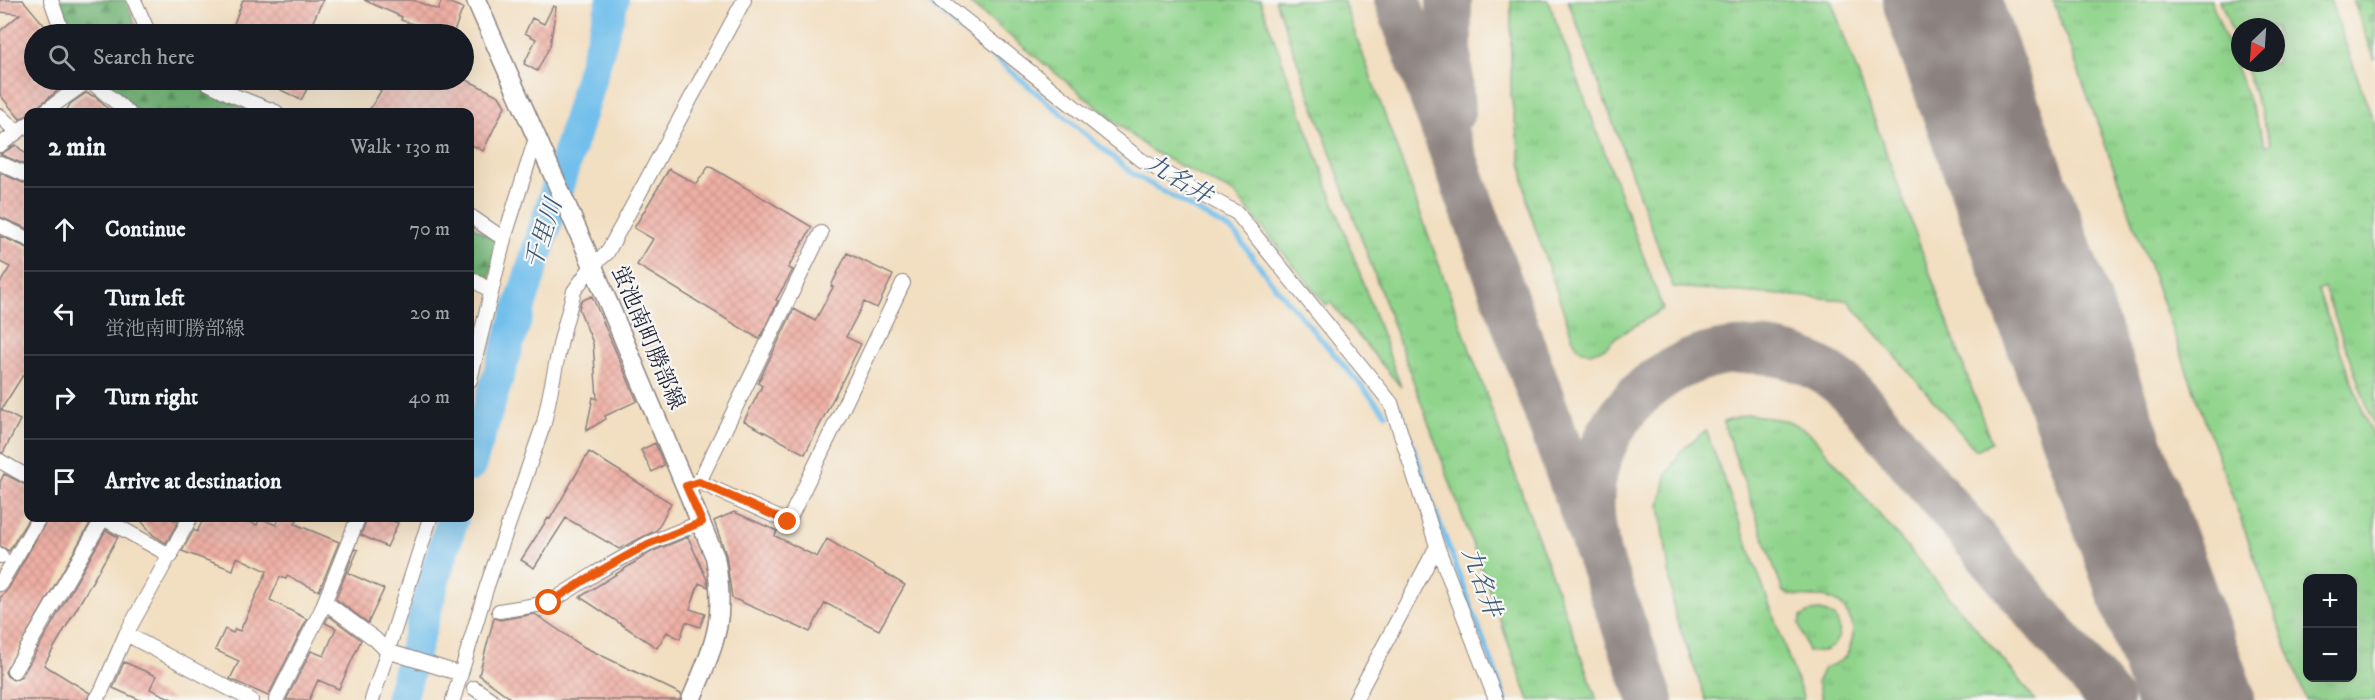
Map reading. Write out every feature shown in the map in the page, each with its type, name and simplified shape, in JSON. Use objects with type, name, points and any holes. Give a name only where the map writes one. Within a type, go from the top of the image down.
[{"type":"street","points":[[51,0],[59,24]]},
{"type":"street","points":[[134,0],[143,24]]},
{"type":"street","name":"蛍池南町勝部線","points":[[476,0],[592,266],[693,484],[702,522],[715,557],[721,596],[717,634],[691,700]]},
{"type":"street","points":[[453,700],[487,586],[544,423],[561,340],[574,291],[592,266],[607,253],[744,0]]},
{"type":"street","points":[[940,0],[1141,160],[1237,213],[1391,403],[1437,546],[1496,700]]},
{"type":"street","points":[[50,108],[75,90]]},
{"type":"street","points":[[101,90],[123,108]]},
{"type":"street","points":[[222,90],[266,108]]},
{"type":"street","points":[[0,116],[23,128],[0,145]]},
{"type":"street","points":[[474,363],[504,239],[539,142]]},
{"type":"street","points":[[0,163],[24,174]]},
{"type":"street","points":[[474,219],[504,239]]},
{"type":"street","points":[[0,226],[24,237]]},
{"type":"street","points":[[821,233],[693,484],[788,522],[903,284]]},
{"type":"street","points":[[474,280],[491,291]]},
{"type":"street","points":[[2,466],[24,475]]},
{"type":"street","points":[[0,584],[37,522]]},
{"type":"street","points":[[14,670],[101,522]]},
{"type":"street","points":[[110,522],[171,556]]},
{"type":"street","points":[[96,700],[126,634],[188,522]]},
{"type":"street","points":[[276,700],[325,602],[352,522]]},
{"type":"street","points":[[372,700],[429,522]]},
{"type":"street","points":[[500,611],[549,603],[648,544],[702,522]]},
{"type":"street","points":[[1355,700],[1437,546]]},
{"type":"street","points":[[325,602],[387,651],[461,674]]},
{"type":"street","points":[[126,634],[251,700]]},
{"type":"street","points":[[474,688],[492,700]]},
{"type":"green space","points":[[58,0],[126,0],[135,24],[67,24]]},
{"type":"green space","points":[[966,0],[1260,0],[1401,387],[1330,302],[1326,305],[1235,194],[1150,150]]},
{"type":"green space","points":[[1275,0],[1343,0],[1597,700],[1529,700]]},
{"type":"green space","points":[[1511,0],[1548,0],[1663,309],[1616,337],[1605,348],[1590,353],[1578,348],[1573,339],[1528,207],[1511,95]]},
{"type":"green space","points":[[1568,0],[1831,0],[1991,442],[1977,450],[1971,445],[1848,300],[1673,287]]},
{"type":"green space","points":[[2053,0],[2211,0],[2231,53],[2231,72],[2238,72],[2266,146],[2271,143],[2247,72],[2285,72],[2285,18],[2231,18],[2231,29],[2220,0],[2330,0],[2375,126],[2375,428],[2324,288],[2318,291],[2375,444],[2375,700],[2306,700]]},
{"type":"green space","points":[[2353,0],[2375,0],[2375,60]]},
{"type":"green space","points":[[109,90],[205,90],[244,108],[134,108]]},
{"type":"green space","points":[[474,227],[498,242],[488,285],[474,276]]},
{"type":"green space","points":[[1748,414],[1788,421],[1810,433],[2035,700],[1823,700],[1817,683],[1824,668],[1839,662],[1848,652],[1853,637],[1852,625],[1850,618],[1834,600],[1783,592],[1723,422]]},
{"type":"green space","points":[[1706,430],[1804,700],[1706,700],[1675,615],[1660,506],[1666,476],[1681,451]]},
{"type":"green space","points":[[1820,611],[1831,615],[1837,621],[1838,637],[1828,649],[1819,652],[1808,651],[1799,624],[1801,617],[1810,612]]},
{"type":"building","points":[[0,0],[23,0],[43,24],[24,24],[24,90],[58,90],[36,108],[24,108],[24,117],[20,119],[0,95],[0,31],[20,14],[0,12]]},
{"type":"building","points":[[243,0],[323,0],[312,24],[234,24]]},
{"type":"building","points":[[364,0],[413,0],[438,10],[442,0],[463,8],[457,24],[413,24],[401,20],[402,17]]},
{"type":"building","points":[[553,6],[556,7],[550,46],[537,71],[524,64],[536,39],[525,33],[532,18],[544,24]]},
{"type":"building","points":[[474,84],[499,96],[505,106],[483,151],[474,146],[474,108],[370,108],[381,91],[474,90]]},
{"type":"building","points":[[281,90],[306,90],[301,100]]},
{"type":"building","points":[[86,93],[96,97],[107,108],[68,108]]},
{"type":"building","points":[[16,145],[24,152],[24,164],[0,154]]},
{"type":"building","points":[[709,166],[812,227],[788,268],[793,270],[776,300],[778,301],[759,339],[637,265],[653,239],[634,228],[669,169],[696,184]]},
{"type":"building","points":[[0,173],[24,183],[24,227],[0,217]]},
{"type":"building","points":[[0,236],[24,246],[24,376],[1,410],[20,420],[3,453],[0,452],[0,283],[10,267],[0,262]]},
{"type":"building","points":[[847,253],[893,275],[877,308],[864,302],[846,337],[861,344],[805,454],[744,421],[762,386],[758,383],[794,309],[815,321],[833,287],[831,286]]},
{"type":"building","points":[[592,296],[637,401],[605,416],[606,419],[586,431],[593,397],[597,399],[593,343],[579,309],[581,301]]},
{"type":"building","points":[[655,443],[664,465],[652,472],[641,450]]},
{"type":"building","points":[[589,452],[671,503],[657,530],[619,549],[566,518],[534,568],[521,560],[548,518],[550,519]]},
{"type":"building","points":[[4,474],[24,484],[24,522],[27,522],[9,551],[0,546],[0,482]]},
{"type":"building","points":[[734,512],[777,531],[775,536],[817,557],[827,539],[905,585],[879,630],[825,603],[810,632],[732,598],[726,555],[714,521]]},
{"type":"building","points":[[46,522],[91,522],[5,672],[13,680],[22,676],[106,530],[118,537],[44,665],[90,693],[87,700],[0,700],[0,598],[8,589]]},
{"type":"building","points":[[142,522],[178,522],[166,543],[153,535]]},
{"type":"building","points":[[202,522],[250,522],[257,525],[258,522],[269,522],[276,525],[277,522],[296,522],[295,524],[339,542],[319,591],[287,576],[286,579],[280,577],[270,600],[307,619],[268,696],[230,679],[239,661],[215,650],[225,629],[233,633],[235,629],[240,631],[267,571],[237,557],[233,570],[182,551],[194,530],[197,532]]},
{"type":"building","points":[[366,522],[398,523],[387,547],[361,535]]},
{"type":"building","points":[[688,537],[708,587],[699,583],[690,609],[705,614],[700,627],[686,622],[680,639],[667,632],[657,648],[580,597],[651,552]]},
{"type":"building","points":[[355,549],[358,550],[348,573],[384,589],[368,623],[336,599]]},
{"type":"building","points":[[535,614],[584,647],[681,694],[680,700],[513,700],[479,675],[494,618],[500,620]]},
{"type":"building","points":[[329,616],[361,640],[339,689],[318,680],[309,700],[286,700],[311,651],[324,656],[336,628],[325,623]]},
{"type":"building","points":[[124,662],[156,676],[150,689],[174,700],[140,700],[113,688]]},
{"type":"waterway","name":"千里川","points":[[474,453],[577,125],[613,0]]},
{"type":"waterway","name":"九名井","points":[[926,0],[1133,174],[1234,232],[1272,283],[1386,414]]},
{"type":"waterway","name":"九名井","points":[[1400,408],[1433,505],[1506,700]]},
{"type":"waterway","name":"千里川","points":[[401,700],[452,522]]},
{"type":"taxiway","points":[[1397,0],[1651,700]]},
{"type":"taxiway","points":[[1449,0],[1452,112]]},
{"type":"taxiway","points":[[1598,553],[1592,511],[1592,489],[1596,468],[1611,431],[1633,401],[1662,377],[1695,360],[1731,352],[1768,352],[1804,362],[1842,384],[1862,404],[2110,700]]},
{"type":"taxiway","points":[[2179,655],[2194,700]]},
{"type":"runway","points":[[1941,0],[2196,700]]},
{"type":"route","points":[[549,603],[648,544],[702,522],[686,486],[699,482],[788,522]]}]
